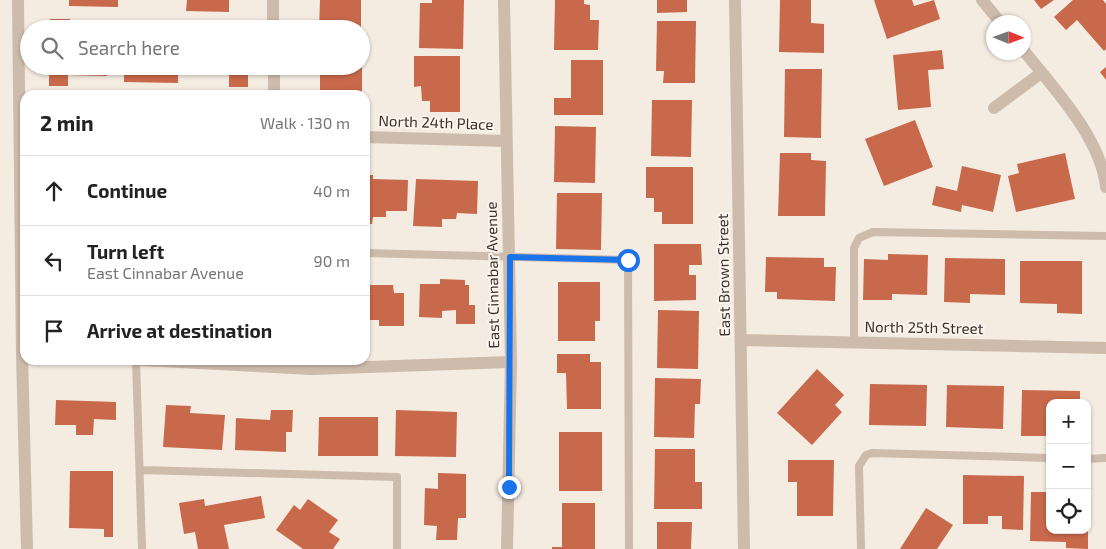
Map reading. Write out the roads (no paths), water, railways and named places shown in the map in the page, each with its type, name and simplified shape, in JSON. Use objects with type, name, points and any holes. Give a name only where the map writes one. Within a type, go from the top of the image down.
[{"type":"street","points":[[18,0],[20,62]]},
{"type":"street","points":[[273,0],[273,20]]},
{"type":"street","name":"East Cinnabar Avenue","points":[[504,0],[510,257],[507,549]]},
{"type":"street","name":"East Brown Street","points":[[735,0],[744,549]]},
{"type":"street","points":[[982,0],[994,15]]},
{"type":"street","points":[[1031,60],[1076,116],[1096,154],[1106,186]]},
{"type":"street","points":[[994,108],[1042,73]]},
{"type":"street","points":[[20,75],[21,90]]},
{"type":"street","points":[[274,75],[274,90]]},
{"type":"street","name":"North 24th Place","points":[[370,137],[506,141]]},
{"type":"street","name":"North 25th Street","points":[[741,340],[1106,348]]},
{"type":"street","points":[[236,365],[311,369],[510,362]]},
{"type":"street","points":[[24,365],[27,549]]},
{"type":"lane","points":[[854,342],[854,248],[859,238],[873,232],[1106,236]]},
{"type":"lane","points":[[370,253],[628,260],[629,549]]},
{"type":"lane","points":[[136,365],[142,549]]},
{"type":"lane","points":[[860,549],[859,466],[866,455],[872,453],[1046,458]]},
{"type":"lane","points":[[1091,459],[1106,458]]},
{"type":"lane","points":[[141,470],[397,477],[397,549]]}]
